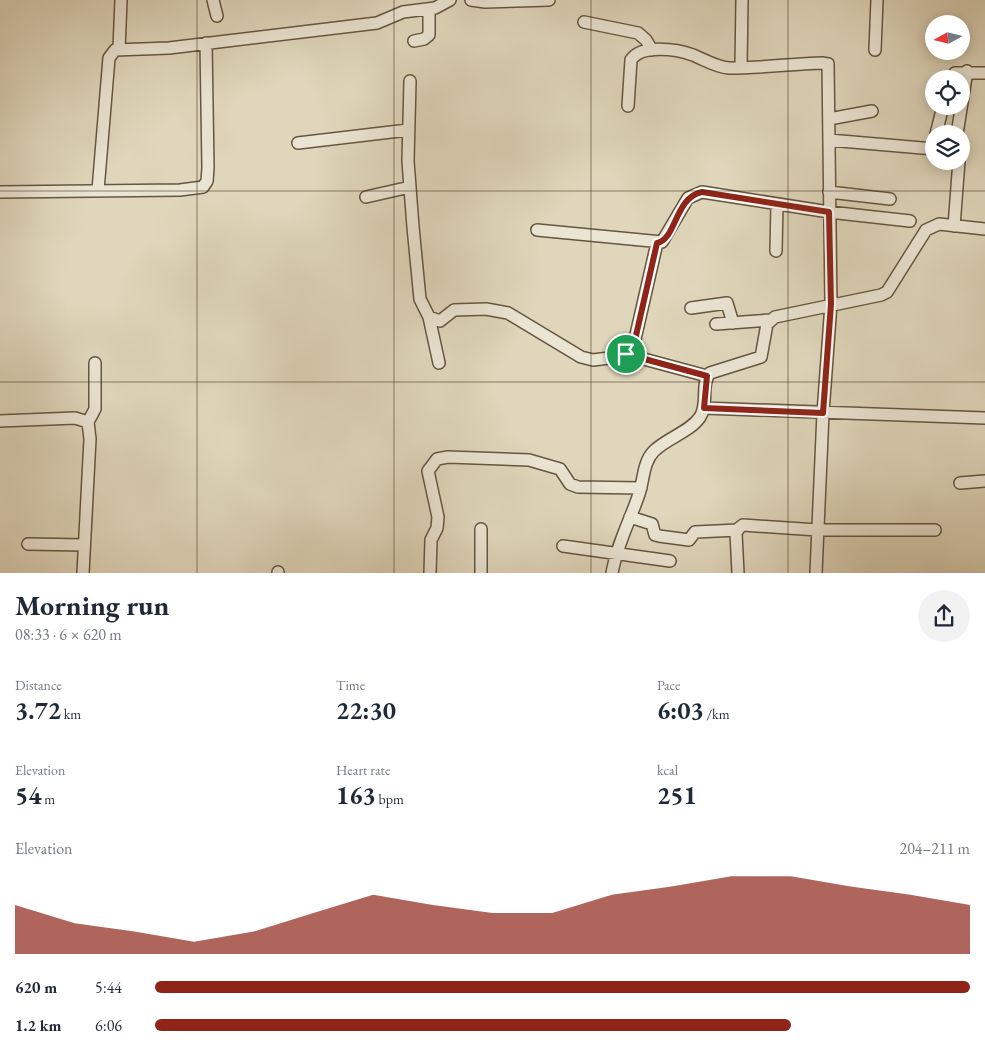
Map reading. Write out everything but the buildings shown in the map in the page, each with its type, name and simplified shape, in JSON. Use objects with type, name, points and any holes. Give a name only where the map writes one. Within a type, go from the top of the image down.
[{"type":"street","points":[[119,49],[121,0]]},
{"type":"street","points":[[213,0],[217,16]]},
{"type":"street","points":[[98,190],[109,58],[112,52],[119,49],[170,48],[377,22],[408,6],[429,9],[450,0]]},
{"type":"street","points":[[471,0],[485,2],[549,0]]},
{"type":"street","points":[[741,67],[742,0]]},
{"type":"street","points":[[875,50],[877,0]]},
{"type":"street","points":[[414,41],[424,39],[429,35],[429,9]]},
{"type":"street","points":[[584,22],[638,34],[646,40],[652,50]]},
{"type":"street","points":[[0,192],[180,190],[199,188],[206,184],[208,168],[206,42]]},
{"type":"street","points":[[628,106],[631,60],[635,54],[652,50],[685,53],[720,67],[826,63],[829,68],[831,304],[823,413],[816,573]]},
{"type":"street","points":[[970,72],[985,72]]},
{"type":"street","points":[[410,80],[408,130],[410,187],[420,299],[429,317],[439,363]]},
{"type":"street","points":[[829,119],[872,111]]},
{"type":"street","points":[[298,143],[408,130]]},
{"type":"street","points":[[829,140],[925,147]]},
{"type":"street","points":[[954,226],[958,170]]},
{"type":"street","points":[[366,197],[410,187]]},
{"type":"street","points":[[537,230],[657,243],[664,239],[688,198],[694,193],[702,192],[829,212],[910,222]]},
{"type":"street","points":[[829,192],[890,199]]},
{"type":"street","points":[[776,251],[777,204]]},
{"type":"street","points":[[716,324],[770,320],[831,304],[881,295],[887,292],[926,230],[939,224],[985,229]]},
{"type":"street","points":[[429,317],[440,321],[454,310],[499,311],[520,318],[581,357],[594,360],[617,357],[630,351],[635,340],[657,243]]},
{"type":"street","points":[[691,308],[727,303],[733,323]]},
{"type":"street","points":[[612,573],[616,554],[652,453],[700,418],[704,408],[707,376],[710,373],[762,357],[767,324],[770,320]]},
{"type":"street","points":[[626,354],[707,376]]},
{"type":"street","points":[[83,573],[90,439],[88,422],[95,409],[95,363]]},
{"type":"street","points":[[704,408],[985,418]]},
{"type":"street","points":[[0,421],[75,418],[88,422]]},
{"type":"street","points":[[430,573],[431,540],[437,528],[438,517],[428,471],[437,459],[448,457],[529,460],[560,469],[570,484],[578,488],[641,488]]},
{"type":"street","points":[[960,483],[985,481]]},
{"type":"street","points":[[630,517],[652,524],[655,535],[689,540],[695,532],[738,530],[743,526],[817,530],[935,530]]},
{"type":"street","points":[[481,529],[481,573]]},
{"type":"street","points":[[738,530],[738,573]]},
{"type":"street","points":[[28,544],[84,545]]},
{"type":"street","points":[[563,546],[670,561]]},
{"type":"route","points":[[702,192],[829,212],[831,304],[823,413],[735,411],[704,408],[705,380],[707,376],[626,354],[630,351],[635,340],[657,243],[662,242],[688,198],[694,193],[702,192]]}]
